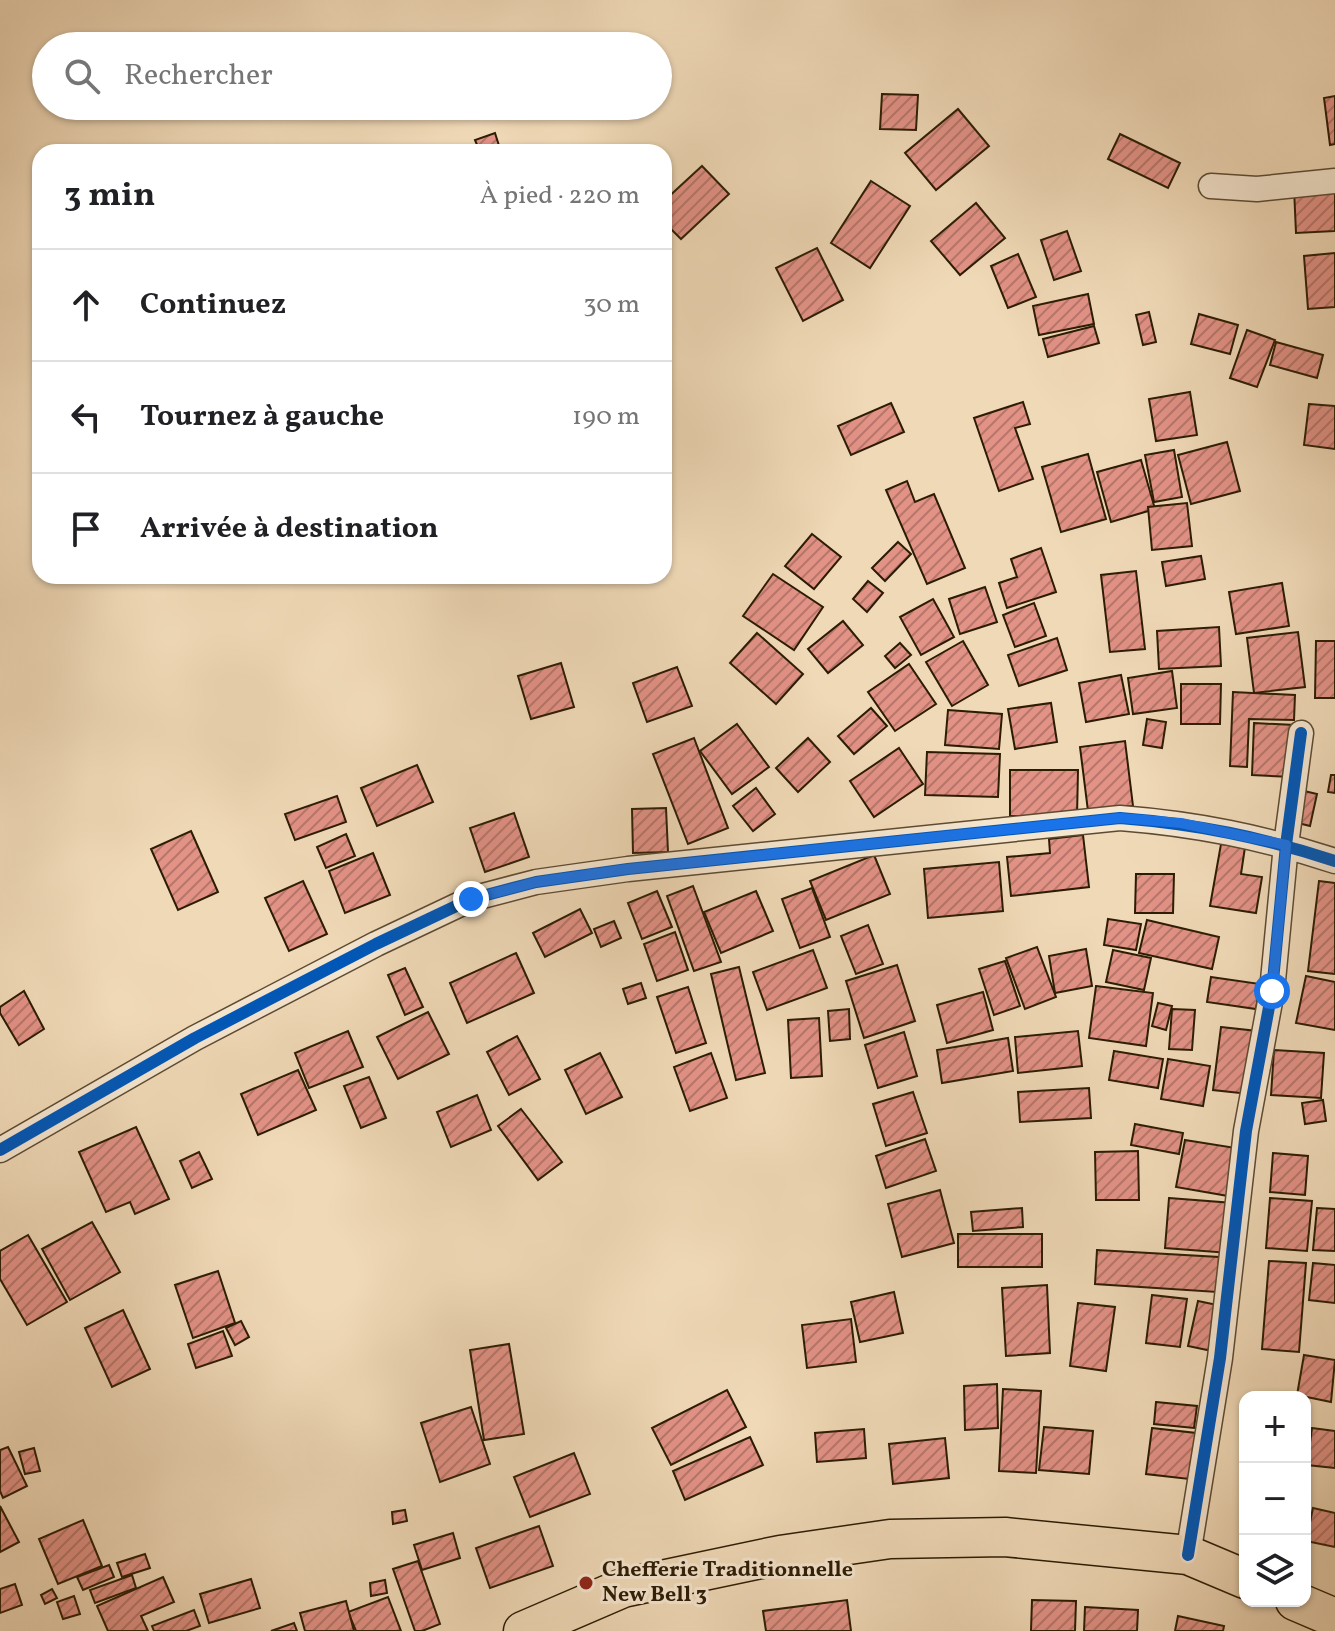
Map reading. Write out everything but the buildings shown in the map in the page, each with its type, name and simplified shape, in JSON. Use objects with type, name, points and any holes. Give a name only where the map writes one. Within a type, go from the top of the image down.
[{"type":"main road","points":[[523,1631],[623,1588],[780,1555],[890,1539],[1005,1537],[1188,1555],[1239,1576]]},
{"type":"main road","points":[[1309,1607],[1335,1618]]},
{"type":"street","points":[[1211,186],[1257,189],[1335,181]]},
{"type":"street","points":[[1188,1555],[1220,1358],[1246,1131],[1272,991],[1301,733]]},
{"type":"street","points":[[0,1150],[195,1038],[376,944],[471,899],[536,882],[628,869],[1120,818],[1181,823],[1286,845],[1335,861]]},
{"type":"cycle path","points":[[1188,1555],[1220,1358],[1246,1131],[1272,991],[1301,733]]},
{"type":"cycle path","points":[[0,1150],[195,1038],[376,944],[471,899],[536,882],[628,869],[1120,818],[1229,833],[1335,861]]},
{"type":"place","name":"Chefferie Traditionnelle New Bell 3","points":[[586,1583]]},
{"type":"route","points":[[471,899],[536,882],[628,869],[1120,818],[1181,823],[1286,845],[1272,991]]}]
